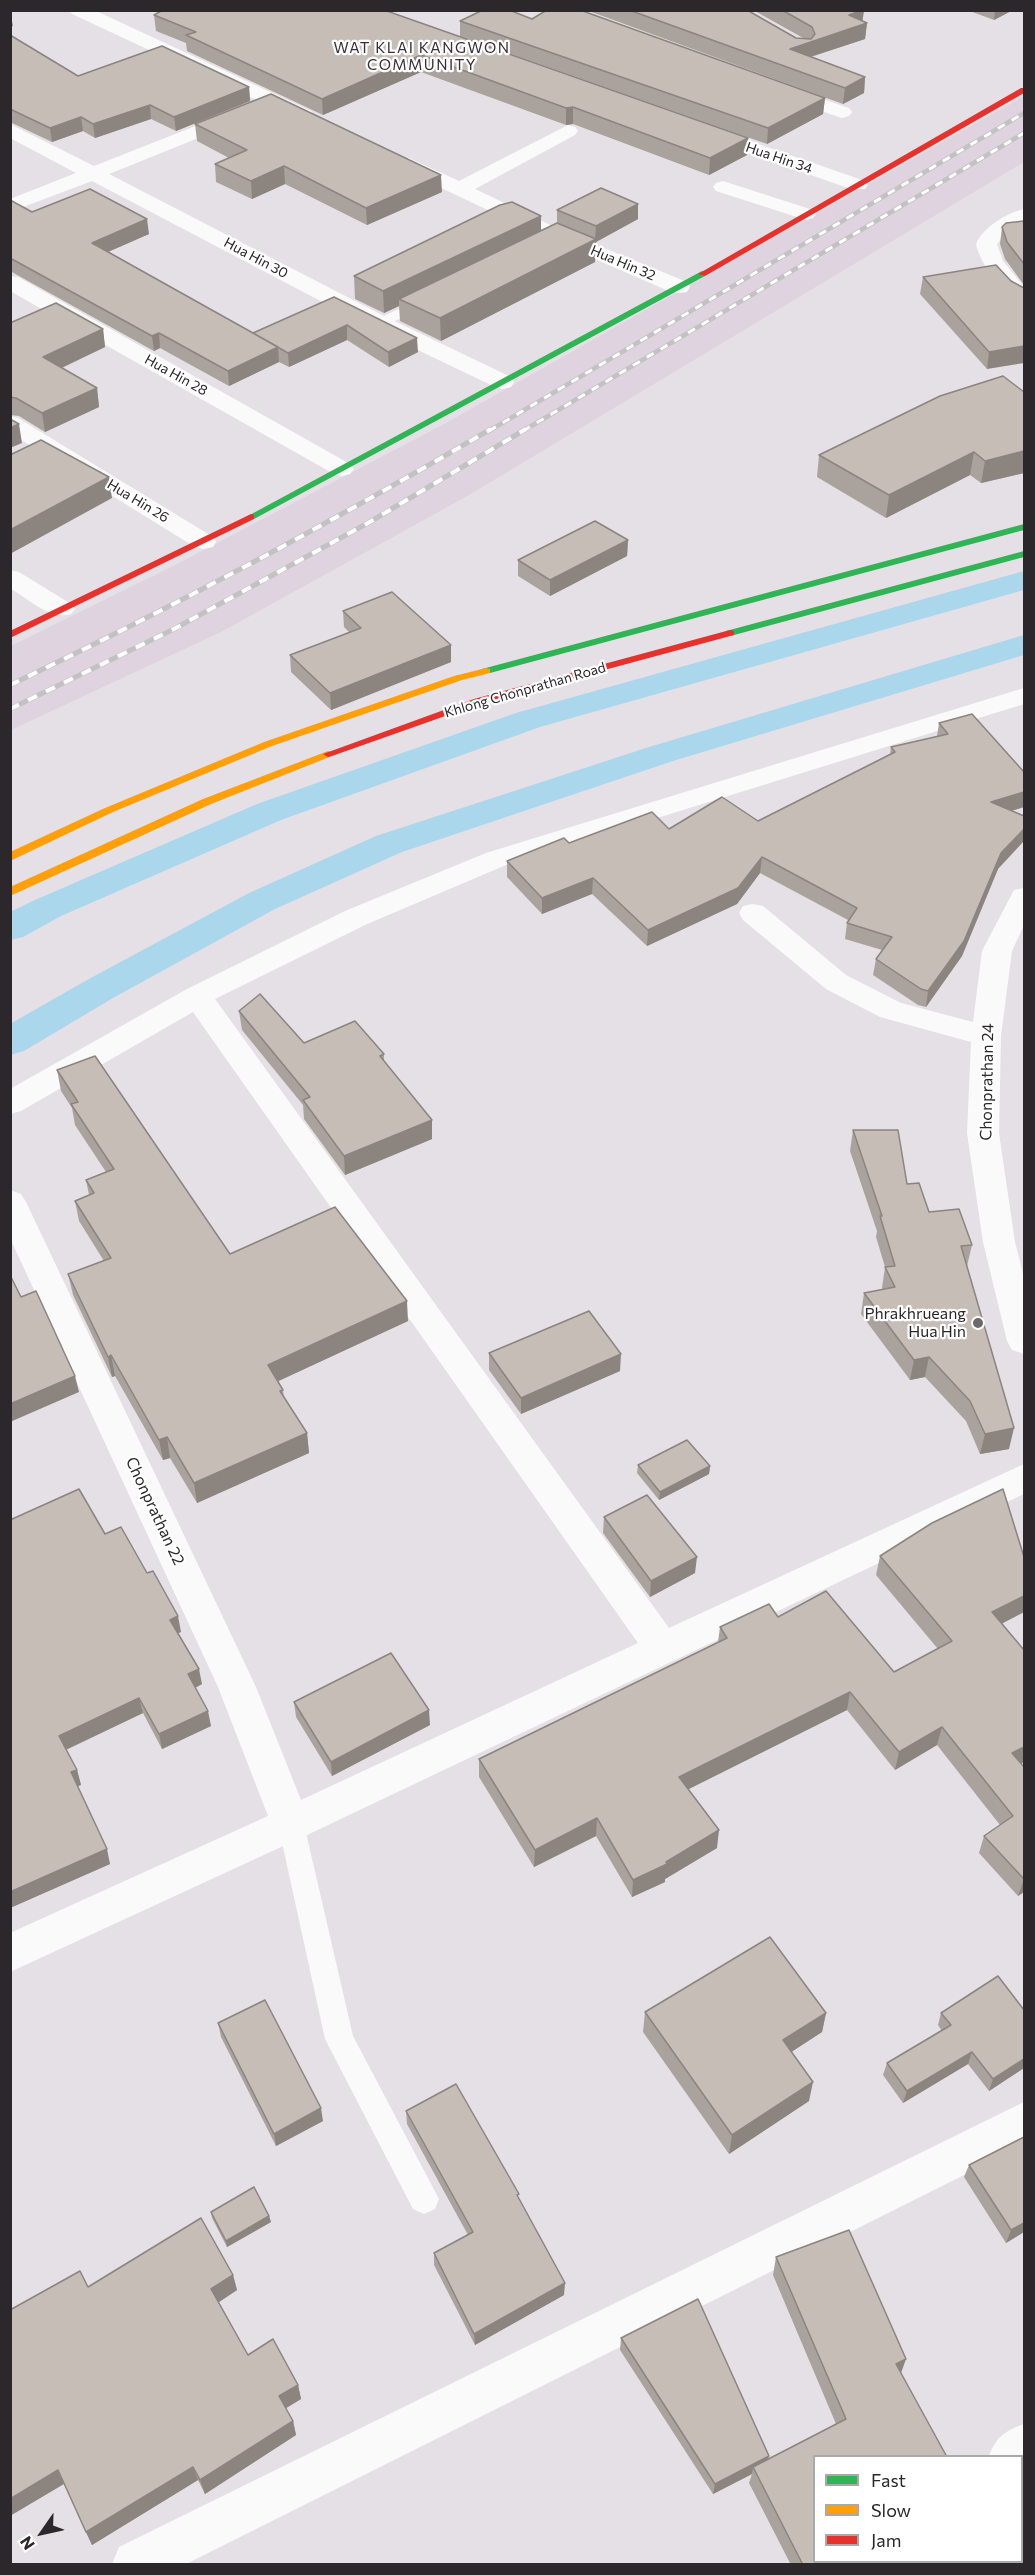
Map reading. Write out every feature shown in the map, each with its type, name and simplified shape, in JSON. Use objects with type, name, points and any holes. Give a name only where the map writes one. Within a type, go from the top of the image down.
[{"type":"street","points":[[78,10],[326,126]]},
{"type":"street","points":[[765,85],[842,112]]},
{"type":"street","points":[[10,634],[204,542],[342,469],[679,287],[1024,90]]},
{"type":"street","points":[[10,206],[274,101]]},
{"type":"street","name":"Hua Hin 34","points":[[688,126],[858,185]]},
{"type":"street","name":"Hua Hin 30","points":[[10,130],[380,323],[503,381]]},
{"type":"street","points":[[459,189],[568,131]]},
{"type":"street","name":"Hua Hin 32","points":[[387,155],[558,236],[679,287]]},
{"type":"street","points":[[723,187],[806,214]]},
{"type":"street","points":[[1024,215],[989,238],[985,245],[987,255],[1024,299]]},
{"type":"street","name":"Hua Hin 28","points":[[10,282],[342,469]]},
{"type":"street","name":"Hua Hin 26","points":[[10,423],[204,542]]},
{"type":"street","name":"Khlong Chonprathan Road","points":[[10,856],[109,810],[268,744],[458,678],[1024,527]]},
{"type":"street","name":"Khlong Chonprathan Road","points":[[10,892],[133,834],[291,767],[478,701],[1024,554]]},
{"type":"street","points":[[10,577],[62,609]]},
{"type":"street","points":[[10,1103],[197,996],[354,918],[496,859],[1024,696]]},
{"type":"street","name":"Chonprathan 24","points":[[1024,897],[997,951],[986,1036],[983,1133],[1012,1241],[1024,1341]]},
{"type":"street","points":[[753,913],[836,982],[891,1010],[986,1036]]},
{"type":"street","points":[[197,996],[663,1649]]},
{"type":"street","name":"Chonprathan 22","points":[[10,1202],[237,1687],[291,1824]]},
{"type":"street","points":[[10,1953],[291,1824],[1024,1478]]},
{"type":"street","points":[[136,2565],[1024,2123]]},
{"type":"lane","points":[[537,246],[558,236]]},
{"type":"lane","points":[[380,323],[443,292]]},
{"type":"lane","points":[[291,1824],[339,2039],[424,2199]]},
{"type":"shaded area","points":[[1024,96],[1024,162],[469,495],[221,632],[11,730],[11,646],[177,564],[446,423]]},
{"type":"building","points":[[163,10],[384,10],[748,138],[710,158],[573,107],[566,108],[421,55],[322,99],[186,35],[196,32],[154,15]]},
{"type":"building","points":[[483,10],[509,10],[532,19],[547,10],[580,10],[825,98],[768,128],[460,21]]},
{"type":"building","points":[[629,10],[747,10],[796,38],[811,39],[815,34],[812,27],[782,10],[863,10],[849,15],[867,23],[790,49],[865,77],[845,88]]},
{"type":"building","points":[[10,35],[78,76],[162,46],[249,87],[174,117],[150,105],[93,124],[81,117],[50,128],[10,109]]},
{"type":"building","points":[[271,94],[441,175],[366,208],[284,166],[251,181],[215,164],[247,150],[195,124]]},
{"type":"building","points":[[601,188],[638,204],[596,226],[557,210]]},
{"type":"building","points":[[90,189],[147,219],[92,243],[278,347],[228,371],[159,333],[152,336],[10,258],[10,201],[32,212]]},
{"type":"building","points":[[512,202],[541,216],[383,291],[354,276],[500,205]]},
{"type":"building","points":[[1024,221],[1024,264],[1007,242],[1002,227],[1006,223]]},
{"type":"building","points":[[557,223],[596,239],[440,318],[399,299]]},
{"type":"building","points":[[996,265],[1011,281],[1024,288],[1024,346],[989,352],[923,277]]},
{"type":"building","points":[[334,297],[417,338],[388,352],[347,325],[288,353],[253,333]]},
{"type":"building","points":[[56,303],[103,329],[43,357],[97,388],[42,413],[10,397],[10,323]]},
{"type":"building","points":[[1003,376],[1024,392],[1024,451],[985,461],[974,452],[889,495],[819,455],[940,396]]},
{"type":"building","points":[[10,419],[19,424],[10,428]]},
{"type":"building","points":[[41,440],[109,477],[10,530],[10,455]]},
{"type":"building","points":[[595,521],[628,540],[550,580],[518,560]]},
{"type":"building","points":[[392,592],[451,645],[330,693],[290,655],[361,628],[343,611]]},
{"type":"building","points":[[972,714],[1024,772],[1024,792],[991,802],[1024,816],[1024,829],[1001,853],[964,941],[928,991],[921,989],[876,959],[892,937],[847,923],[857,908],[762,857],[738,888],[648,930],[593,878],[542,898],[507,861],[564,838],[569,843],[652,812],[669,829],[722,797],[758,821],[895,752],[891,747],[948,734],[939,723]]},
{"type":"building","points":[[260,994],[304,1043],[355,1021],[384,1054],[380,1056],[432,1120],[344,1156],[303,1100],[310,1097],[239,1011]]},
{"type":"building","points":[[95,1056],[230,1254],[335,1207],[407,1301],[268,1365],[283,1390],[280,1391],[307,1433],[194,1483],[167,1437],[159,1440],[111,1355],[108,1357],[68,1274],[111,1258],[75,1201],[94,1193],[86,1180],[114,1169],[71,1104],[78,1102],[57,1070]]},
{"type":"building","points":[[853,1130],[898,1130],[907,1184],[919,1183],[929,1212],[959,1209],[972,1245],[961,1246],[1014,1428],[985,1434],[970,1401],[929,1357],[914,1360],[864,1293],[895,1287],[885,1267],[895,1266],[880,1216],[882,1216]]},
{"type":"building","points":[[10,1275],[21,1297],[36,1291],[75,1376],[10,1404]]},
{"type":"building","points":[[589,1311],[621,1354],[521,1398],[489,1353]]},
{"type":"building","points":[[687,1440],[710,1466],[660,1492],[638,1465]]},
{"type":"building","points":[[79,1489],[105,1534],[121,1527],[147,1573],[153,1571],[178,1616],[170,1620],[199,1669],[188,1674],[208,1711],[159,1734],[139,1698],[59,1736],[77,1770],[71,1772],[107,1849],[10,1892],[10,1520]]},
{"type":"building","points":[[1003,1489],[1024,1557],[1024,1596],[992,1612],[1024,1650],[1024,1747],[1012,1753],[1024,1767],[1024,1879],[984,1836],[1013,1816],[942,1727],[899,1752],[850,1692],[679,1777],[719,1830],[666,1862],[667,1864],[633,1880],[597,1818],[535,1850],[479,1759],[727,1638],[720,1627],[769,1604],[778,1617],[826,1591],[894,1672],[952,1641],[880,1556],[932,1523]]},
{"type":"building","points":[[647,1495],[697,1557],[651,1581],[604,1517]]},
{"type":"building","points":[[391,1653],[429,1710],[331,1762],[294,1702]]},
{"type":"building","points":[[770,1937],[826,2013],[783,2040],[813,2082],[732,2135],[645,2012]]},
{"type":"building","points":[[998,1976],[1024,2010],[1024,2059],[993,2079],[972,2052],[907,2091],[887,2063],[951,2025],[941,2013]]},
{"type":"building","points":[[265,2000],[321,2108],[274,2134],[218,2023]]},
{"type":"building","points":[[456,2084],[519,2194],[517,2195],[565,2283],[474,2334],[434,2253],[473,2232],[406,2111]]},
{"type":"building","points":[[1024,2137],[1024,2223],[1011,2230],[969,2165]]},
{"type":"building","points":[[254,2187],[269,2216],[226,2241],[211,2212]]},
{"type":"building","points":[[201,2218],[233,2275],[211,2289],[248,2355],[273,2339],[298,2385],[279,2396],[293,2421],[200,2480],[193,2467],[86,2532],[58,2470],[10,2499],[10,2310],[80,2271],[88,2287]]},
{"type":"building","points":[[849,2230],[906,2359],[896,2364],[946,2455],[813,2455],[813,2563],[1023,2563],[1024,2484],[1024,2565],[803,2565],[753,2467],[846,2419],[776,2257]]},
{"type":"building","points":[[698,2299],[769,2456],[715,2484],[621,2338]]},
{"type":"waterway","points":[[10,928],[48,908],[269,812],[528,720],[1024,580]]},
{"type":"waterway","points":[[10,1042],[100,989],[262,901],[389,844],[661,754],[1024,645]]},
{"type":"railway","points":[[489,431],[1024,113]]},
{"type":"railway","points":[[523,431],[1024,133]]},
{"type":"railway","points":[[10,685],[253,562],[491,429]]},
{"type":"railway","points":[[10,709],[174,629],[368,523],[526,429]]},
{"type":"traffic: fast","points":[[251,517],[702,274]]},
{"type":"traffic: fast","points":[[486,671],[1024,527]]},
{"type":"traffic: fast","points":[[730,633],[1024,554]]},
{"type":"traffic: slow","points":[[10,857],[109,810],[268,744],[458,678],[486,671]]},
{"type":"traffic: slow","points":[[10,892],[207,801],[328,754]]},
{"type":"traffic: jam","points":[[702,274],[1024,90]]},
{"type":"traffic: jam","points":[[10,635],[251,517]]},
{"type":"traffic: jam","points":[[328,754],[478,701],[730,633]]},
{"type":"place","name":"Phrakhrueang Hua Hin","points":[[978,1323]]},
{"type":"district","name":"WAT KLAI KANGWON COMMUNITY","points":[[422,56]]}]
